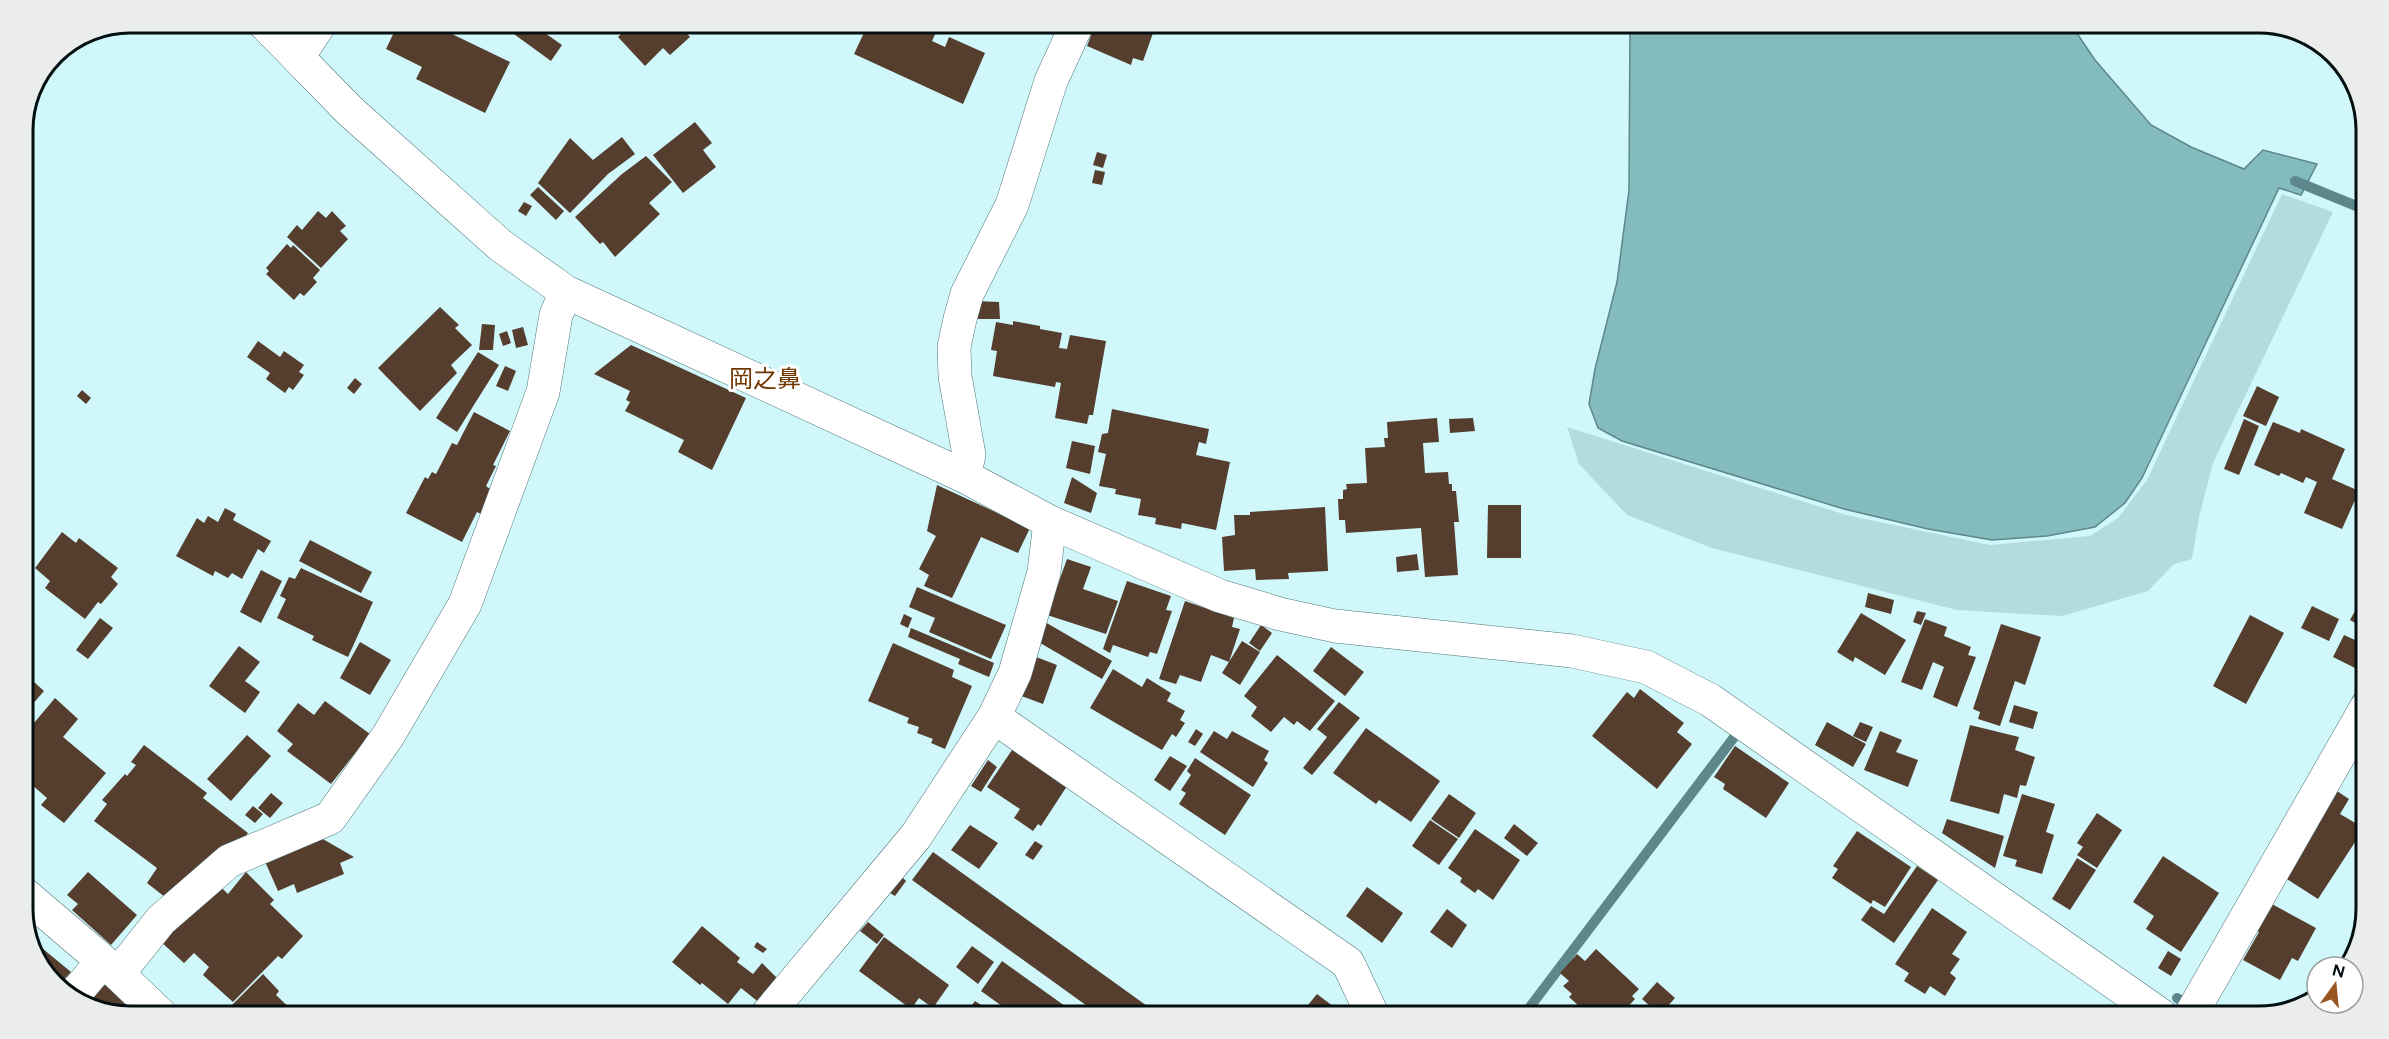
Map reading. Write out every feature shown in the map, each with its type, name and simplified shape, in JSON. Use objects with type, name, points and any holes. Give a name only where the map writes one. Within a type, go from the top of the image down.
[{"type":"street","points":[[274,33],[351,111],[500,245],[566,292],[964,476],[1050,522],[1220,596],[1280,614],[1335,626],[1572,651],[1646,667],[1710,700],[2146,1006]]},
{"type":"street","points":[[297,57],[313,33]]},
{"type":"street","points":[[964,476],[969,455],[954,367],[954,347],[960,318],[967,294],[1012,205],[1052,81],[1073,33]]},
{"type":"street","points":[[79,991],[110,968],[229,861],[330,818],[388,736],[465,604],[543,392],[556,315],[566,292]]},
{"type":"street","points":[[775,1006],[916,836],[994,717],[1018,662],[1044,572],[1050,522]]},
{"type":"street","points":[[994,717],[1348,963],[1368,1006]]},
{"type":"street","points":[[2196,1006],[2356,726]]},
{"type":"street","points":[[33,902],[150,1006]]},
{"type":"green space","points":[[2282,194],[2333,212],[2213,463],[2199,517],[2192,559],[2174,564],[2148,591],[2062,616],[1957,610],[1712,548],[1627,515],[1579,464],[1567,427],[1846,515],[1990,545],[2090,536],[2118,518],[2147,480]]},
{"type":"water","points":[[1630,33],[2077,33],[2095,60],[2151,125],[2191,147],[2244,169],[2263,150],[2317,164],[2301,195],[2279,188],[2142,478],[2125,503],[2095,527],[2047,536],[1992,540],[1928,529],[1844,509],[1622,441],[1598,428],[1589,404],[1595,369],[1617,282],[1629,190]]},
{"type":"building","points":[[394,33],[450,33],[510,62],[485,113],[416,79],[422,67],[386,49]]},
{"type":"building","points":[[512,33],[545,33],[562,45],[551,61]]},
{"type":"building","points":[[622,33],[687,33],[690,37],[670,55],[663,48],[645,66],[618,37]]},
{"type":"building","points":[[864,33],[936,33],[932,41],[945,47],[949,37],[985,53],[963,104],[854,54]]},
{"type":"building","points":[[1092,33],[1153,33],[1143,61],[1133,58],[1131,65],[1087,46]]},
{"type":"building","points":[[695,122],[712,143],[703,150],[716,167],[683,193],[653,155]]},
{"type":"building","points":[[622,137],[635,154],[608,174],[570,213],[538,183],[570,138],[593,160]]},
{"type":"building","points":[[1097,152],[1107,155],[1103,168],[1093,165]]},
{"type":"building","points":[[646,156],[672,182],[649,203],[660,214],[615,257],[603,242],[600,244],[575,217],[622,174]]},
{"type":"building","points":[[1095,170],[1105,172],[1102,185],[1092,183]]},
{"type":"building","points":[[538,187],[564,211],[556,220],[530,195]]},
{"type":"building","points":[[524,202],[532,206],[526,216],[518,211]]},
{"type":"building","points":[[318,211],[326,218],[332,211],[346,226],[340,231],[348,239],[321,268],[287,237],[297,225],[302,230]]},
{"type":"building","points":[[287,244],[291,248],[293,245],[320,270],[313,278],[317,282],[304,296],[300,293],[294,300],[266,274],[269,271],[266,268]]},
{"type":"building","points":[[975,301],[999,302],[1000,319],[976,319]]},
{"type":"building","points":[[440,307],[459,325],[455,328],[472,345],[451,365],[457,373],[420,411],[378,368]]},
{"type":"building","points":[[1013,321],[1062,333],[1059,348],[1067,349],[1070,335],[1106,341],[1093,415],[1089,415],[1087,424],[1055,418],[1061,383],[1056,382],[1055,387],[993,376],[997,351],[991,350],[996,322],[1013,325]]},
{"type":"building","points":[[482,324],[495,325],[493,350],[479,350]]},
{"type":"building","points":[[523,327],[528,345],[516,348],[512,330]]},
{"type":"building","points":[[507,331],[511,343],[503,346],[499,334]]},
{"type":"building","points":[[258,341],[280,357],[284,351],[304,365],[299,372],[304,375],[293,390],[289,387],[285,393],[266,379],[270,373],[247,357]]},
{"type":"building","points":[[631,345],[746,398],[712,470],[678,452],[684,440],[625,411],[630,402],[626,400],[630,391],[594,374]]},
{"type":"building","points":[[478,352],[499,365],[457,432],[436,418]]},
{"type":"building","points":[[505,366],[516,371],[508,391],[496,386]]},
{"type":"building","points":[[355,378],[362,384],[354,394],[347,388]]},
{"type":"building","points":[[2257,386],[2279,397],[2266,426],[2243,416]]},
{"type":"building","points":[[82,390],[91,398],[86,404],[77,396]]},
{"type":"building","points":[[1112,409],[1209,429],[1206,444],[1199,442],[1196,455],[1230,462],[1216,530],[1182,523],[1181,529],[1155,524],[1156,518],[1138,515],[1141,499],[1115,494],[1116,489],[1099,486],[1106,454],[1098,452],[1102,434],[1108,433]]},
{"type":"building","points":[[474,412],[510,431],[493,465],[496,466],[486,486],[493,491],[481,514],[477,512],[462,542],[406,513],[425,477],[428,479],[432,472],[436,474],[452,443],[457,445]]},
{"type":"building","points":[[1437,418],[1439,442],[1423,443],[1425,473],[1448,472],[1449,484],[1452,484],[1452,491],[1456,491],[1459,522],[1454,522],[1458,575],[1425,577],[1421,528],[1346,533],[1345,520],[1339,520],[1338,499],[1343,499],[1343,490],[1347,489],[1346,484],[1367,483],[1365,448],[1385,447],[1384,438],[1388,438],[1387,422]]},
{"type":"building","points":[[1473,418],[1475,431],[1450,433],[1449,419]]},
{"type":"building","points":[[2244,419],[2259,426],[2239,475],[2224,469]]},
{"type":"building","points":[[2273,422],[2300,433],[2301,429],[2345,449],[2332,479],[2356,490],[2356,498],[2342,529],[2304,513],[2317,482],[2306,477],[2303,483],[2281,473],[2279,476],[2254,465]]},
{"type":"building","points":[[1072,441],[1095,446],[1090,474],[1066,468]]},
{"type":"building","points":[[1072,477],[1097,493],[1091,513],[1064,503]]},
{"type":"building","points":[[937,485],[1030,528],[1018,553],[981,537],[952,598],[924,586],[929,575],[919,569],[936,536],[927,531]]},
{"type":"building","points":[[1488,505],[1521,505],[1521,558],[1487,558]]},
{"type":"building","points":[[1325,507],[1328,571],[1288,573],[1289,579],[1256,580],[1255,569],[1224,571],[1222,537],[1235,535],[1234,515]]},
{"type":"building","points":[[225,508],[236,514],[233,520],[271,541],[264,553],[258,549],[242,579],[232,573],[228,578],[215,571],[213,576],[176,556],[197,518],[204,523],[208,516],[218,522]]},
{"type":"building","points":[[62,532],[76,543],[79,538],[118,568],[111,577],[118,584],[101,604],[98,602],[85,619],[45,588],[50,581],[35,568]]},
{"type":"building","points":[[310,540],[372,572],[361,593],[299,561]]},
{"type":"building","points":[[1417,554],[1419,570],[1397,572],[1396,557]]},
{"type":"building","points":[[1067,559],[1091,567],[1083,589],[1118,601],[1106,634],[1047,615]]},
{"type":"building","points":[[301,568],[373,602],[348,657],[312,640],[314,636],[277,618],[286,599],[280,596],[289,577],[295,579]]},
{"type":"building","points":[[261,570],[282,581],[261,623],[240,612]]},
{"type":"building","points":[[1127,581],[1171,596],[1166,610],[1172,611],[1157,654],[1150,652],[1148,657],[1113,645],[1110,653],[1103,649]]},
{"type":"building","points":[[917,587],[1006,625],[991,659],[929,632],[935,618],[909,607]]},
{"type":"building","points":[[1868,593],[1894,600],[1891,614],[1865,607]]},
{"type":"building","points":[[1185,601],[1234,618],[1232,627],[1240,629],[1229,662],[1211,655],[1201,682],[1180,675],[1176,684],[1159,679]]},
{"type":"building","points":[[2312,606],[2339,619],[2329,641],[2301,628]]},
{"type":"building","points":[[2356,609],[2356,623],[2350,620]]},
{"type":"building","points":[[1917,611],[1926,613],[1921,625],[1913,622]]},
{"type":"building","points":[[1861,613],[1906,640],[1885,675],[1855,657],[1853,662],[1837,652]]},
{"type":"building","points":[[904,614],[912,618],[908,628],[900,624]]},
{"type":"building","points":[[2250,615],[2284,633],[2246,704],[2213,686]]},
{"type":"building","points":[[100,618],[113,628],[88,659],[76,650]]},
{"type":"building","points":[[1925,619],[1947,627],[1944,636],[1971,647],[1968,655],[1976,657],[1957,707],[1933,697],[1944,667],[1933,662],[1922,690],[1901,682]]},
{"type":"building","points":[[1045,622],[1112,661],[1102,679],[1035,640]]},
{"type":"building","points":[[2001,624],[2041,637],[2025,685],[2015,681],[2000,726],[1978,719],[1980,712],[1973,709]]},
{"type":"building","points":[[1261,625],[1272,633],[1260,651],[1249,643]]},
{"type":"building","points":[[911,628],[994,663],[989,677],[958,664],[960,659],[908,637]]},
{"type":"building","points":[[2344,635],[2356,640],[2355,668],[2333,657]]},
{"type":"building","points":[[1242,641],[1260,652],[1240,685],[1222,673]]},
{"type":"building","points":[[360,642],[391,660],[370,695],[340,678]]},
{"type":"building","points":[[893,643],[954,670],[952,677],[972,686],[945,749],[931,743],[933,739],[917,733],[919,727],[907,723],[909,718],[868,701]]},
{"type":"building","points":[[239,646],[260,662],[245,681],[260,692],[245,713],[209,686]]},
{"type":"building","points":[[1331,647],[1364,672],[1345,696],[1313,671]]},
{"type":"building","points":[[1031,655],[1057,665],[1043,704],[1016,694]]},
{"type":"building","points":[[1277,655],[1335,701],[1310,731],[1297,721],[1294,725],[1284,717],[1271,732],[1251,716],[1257,707],[1244,696]]},
{"type":"building","points":[[1113,669],[1142,687],[1147,678],[1171,693],[1167,701],[1185,711],[1180,720],[1185,723],[1176,737],[1172,734],[1162,750],[1090,708]]},
{"type":"building","points":[[33,681],[44,691],[33,704]]},
{"type":"building","points":[[1640,689],[1684,723],[1677,732],[1692,744],[1657,789],[1592,736],[1627,692],[1634,698]]},
{"type":"building","points":[[55,698],[78,719],[63,737],[106,773],[64,823],[41,805],[47,798],[33,786],[33,724]]},
{"type":"building","points":[[325,701],[370,734],[331,784],[287,751],[293,744],[277,731],[298,703],[314,715]]},
{"type":"building","points":[[1339,702],[1360,718],[1312,775],[1303,768],[1327,737],[1317,729]]},
{"type":"building","points":[[2014,705],[2038,712],[2033,729],[2009,722]]},
{"type":"building","points":[[1827,722],[1866,744],[1853,767],[1815,745]]},
{"type":"building","points":[[1860,722],[1873,727],[1866,742],[1853,736]]},
{"type":"building","points":[[1970,725],[2019,737],[2015,750],[2035,757],[2026,786],[2020,785],[2017,798],[2004,794],[1999,814],[1950,801]]},
{"type":"building","points":[[1366,728],[1440,781],[1411,822],[1379,800],[1376,804],[1333,773]]},
{"type":"building","points":[[1196,729],[1203,734],[1195,746],[1188,742]]},
{"type":"building","points":[[1214,731],[1227,739],[1232,731],[1269,751],[1264,760],[1268,763],[1253,787],[1200,752]]},
{"type":"building","points":[[1880,731],[1902,740],[1896,752],[1918,760],[1908,787],[1864,770]]},
{"type":"building","points":[[247,735],[271,756],[231,801],[207,779]]},
{"type":"building","points":[[144,745],[207,793],[203,798],[248,833],[233,852],[170,901],[147,883],[157,868],[94,821],[107,804],[102,800],[136,765],[131,762]]},
{"type":"building","points":[[1735,746],[1789,783],[1766,818],[1723,789],[1725,784],[1714,777]]},
{"type":"building","points":[[1014,747],[1069,783],[1041,826],[1038,824],[1033,831],[1014,818],[1020,809],[987,787]]},
{"type":"building","points":[[1170,756],[1187,766],[1170,791],[1154,780]]},
{"type":"building","points":[[1195,758],[1251,795],[1225,835],[1179,804],[1186,793],[1181,790],[1191,775],[1187,771]]},
{"type":"building","points":[[988,760],[997,767],[981,792],[971,786]]},
{"type":"building","points":[[2334,789],[2349,799],[2340,814],[2356,823],[2356,841],[2318,899],[2282,876]]},
{"type":"building","points":[[271,793],[283,803],[270,818],[258,808]]},
{"type":"building","points":[[1449,794],[1476,813],[1459,838],[1431,819]]},
{"type":"building","points":[[2022,794],[2055,804],[2046,832],[2054,835],[2042,874],[2015,866],[2017,860],[2003,856]]},
{"type":"building","points":[[253,806],[263,814],[255,823],[245,815]]},
{"type":"building","points":[[2097,813],[2122,830],[2097,868],[2077,855],[2083,847],[2077,843]]},
{"type":"building","points":[[1947,819],[2004,836],[1995,868],[1942,833]]},
{"type":"building","points":[[1430,820],[1458,839],[1439,865],[1412,846]]},
{"type":"building","points":[[1514,824],[1538,843],[1527,856],[1504,838]]},
{"type":"building","points":[[970,825],[998,843],[979,869],[951,850]]},
{"type":"building","points":[[1475,829],[1520,860],[1493,900],[1478,889],[1475,893],[1460,882],[1462,878],[1448,868]]},
{"type":"building","points":[[1857,831],[1911,867],[1885,907],[1873,900],[1871,904],[1832,878],[1838,869],[1833,866]]},
{"type":"building","points":[[316,835],[354,857],[340,863],[344,874],[297,893],[294,884],[278,891],[263,857]]},
{"type":"building","points":[[1035,841],[1043,846],[1033,860],[1025,855]]},
{"type":"building","points":[[933,852],[1147,1006],[1087,1006],[912,880]]},
{"type":"building","points":[[2163,856],[2219,893],[2181,952],[2146,929],[2154,916],[2133,902]]},
{"type":"building","points":[[2077,858],[2096,870],[2070,910],[2052,899]]},
{"type":"building","points":[[1917,866],[1938,880],[1894,943],[1861,920],[1871,906],[1884,914]]},
{"type":"building","points":[[88,872],[137,915],[111,945],[72,910],[78,904],[67,895]]},
{"type":"building","points":[[246,872],[274,900],[270,904],[303,936],[282,959],[278,956],[233,1002],[203,975],[209,967],[194,953],[184,963],[158,939],[214,880],[228,894]]},
{"type":"building","points":[[902,877],[906,881],[895,896],[890,893]]},
{"type":"building","points":[[1367,887],[1403,913],[1382,943],[1346,916]]},
{"type":"building","points":[[2270,903],[2316,928],[2298,961],[2292,958],[2280,980],[2243,960],[2259,932],[2255,930]]},
{"type":"building","points":[[1932,908],[1967,932],[1952,954],[1960,959],[1950,973],[1956,978],[1945,996],[1930,986],[1925,994],[1904,981],[1909,973],[1895,964]]},
{"type":"building","points":[[1447,909],[1467,925],[1452,948],[1430,932]]},
{"type":"building","points":[[868,922],[884,935],[877,944],[860,931]]},
{"type":"building","points":[[702,926],[740,958],[737,962],[753,974],[762,963],[780,981],[761,1004],[741,988],[728,1004],[672,962]]},
{"type":"building","points":[[884,937],[949,985],[934,1006],[930,1006],[919,998],[913,1006],[907,1006],[859,971]]},
{"type":"building","points":[[757,942],[767,949],[763,953],[754,947]]},
{"type":"building","points":[[972,946],[994,962],[978,984],[956,967]]},
{"type":"building","points":[[40,947],[71,972],[64,980],[61,978]]},
{"type":"building","points":[[1596,949],[1639,989],[1632,996],[1635,999],[1629,1006],[1579,1006],[1569,997],[1572,994],[1563,986],[1569,981],[1560,973],[1577,954],[1585,961]]},
{"type":"building","points":[[2168,951],[2181,959],[2171,976],[2158,968]]},
{"type":"building","points":[[1002,961],[1065,1006],[1002,1006],[981,991]]},
{"type":"building","points":[[263,974],[279,991],[276,995],[288,1006],[231,1006]]},
{"type":"building","points":[[106,979],[135,1006],[111,1004],[90,998]]},
{"type":"building","points":[[1657,982],[1675,998],[1668,1006],[1650,1006],[1642,999]]},
{"type":"building","points":[[1317,994],[1333,1006],[1307,1006]]},
{"type":"building","points":[[975,1001],[983,1006],[971,1006]]},
{"type":"waterway","points":[[2295,181],[2356,206]]},
{"type":"waterway","points":[[2354,705],[2356,701]]},
{"type":"waterway","points":[[1531,1006],[1735,736]]},
{"type":"waterway","points":[[2177,998],[2185,1003],[2189,995]]},
{"type":"district","name":"岡之鼻","points":[[765,379]]}]
